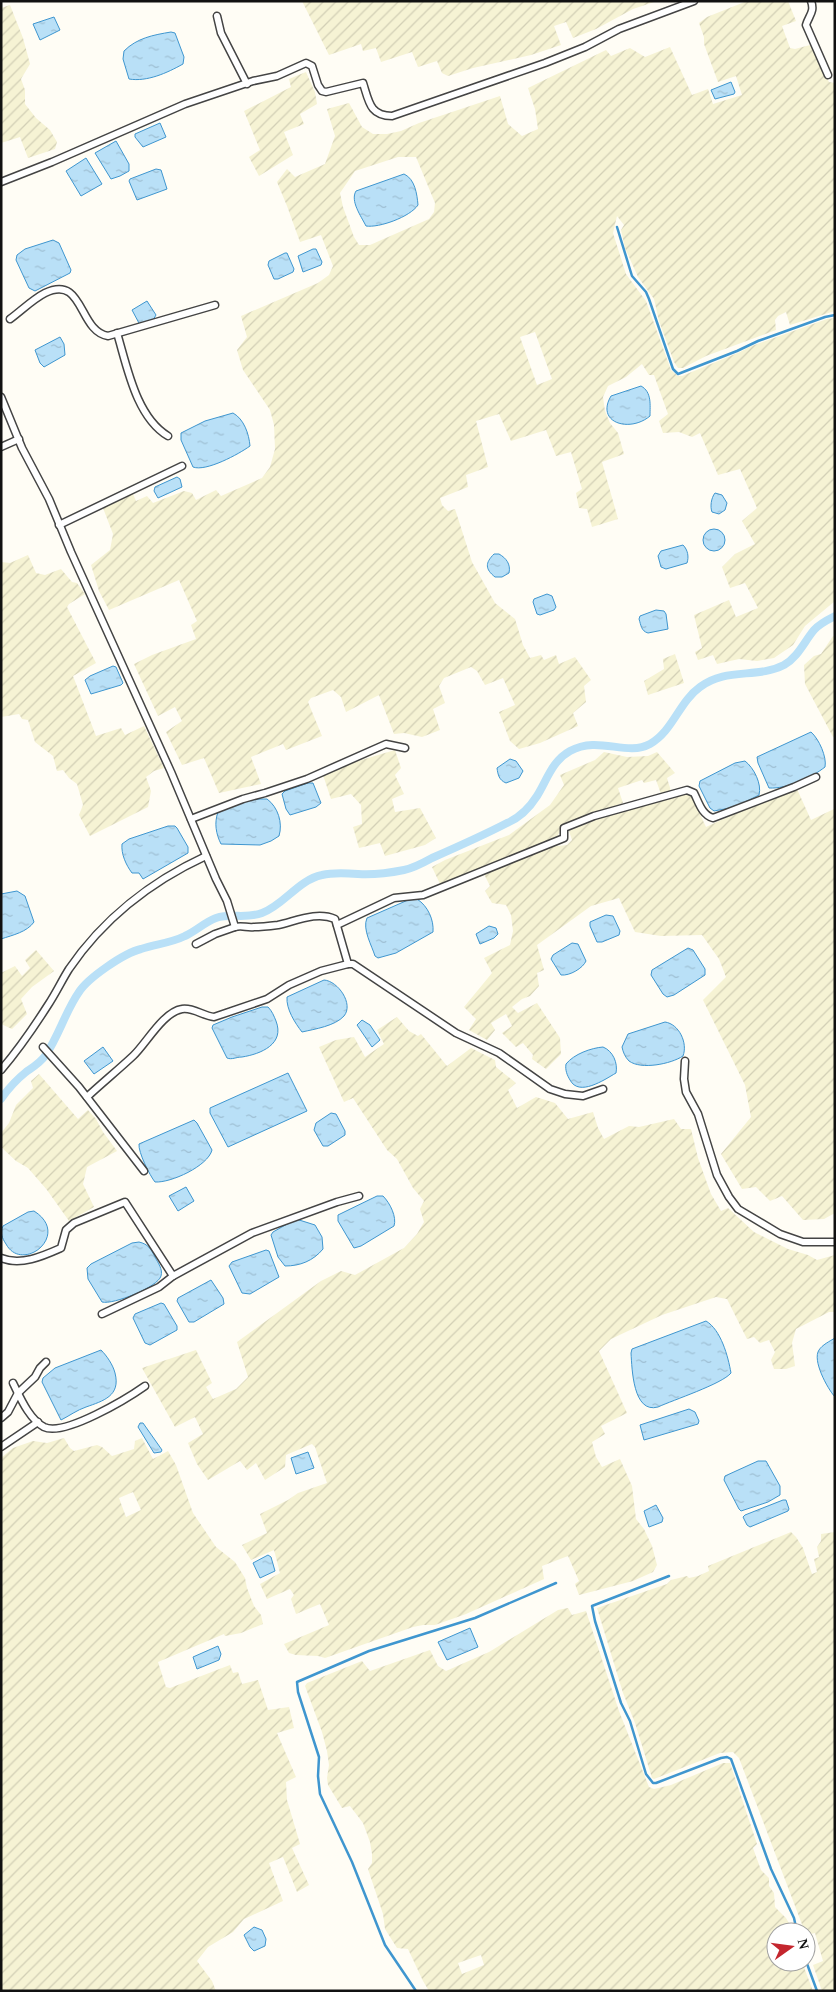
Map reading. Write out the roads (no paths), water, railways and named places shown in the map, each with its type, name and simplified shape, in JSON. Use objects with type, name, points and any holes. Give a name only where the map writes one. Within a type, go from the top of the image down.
[{"type":"street","points":[[1,182],[185,104],[277,76],[306,63],[312,66],[322,91],[326,92],[363,83],[369,102],[376,112],[381,116],[392,116],[545,63],[585,47],[619,29],[694,1]]},
{"type":"street","points":[[811,1],[812,15],[806,25],[828,75]]},
{"type":"street","points":[[217,16],[221,32],[247,84]]},
{"type":"street","points":[[10,319],[43,294],[61,289],[69,291],[90,322],[102,335],[108,336],[215,305]]},
{"type":"street","points":[[117,333],[133,387],[157,430],[168,436]]},
{"type":"street","points":[[1,397],[19,439],[45,490],[222,890],[235,927]]},
{"type":"street","points":[[1,447],[19,439]]},
{"type":"street","points":[[59,525],[182,466]]},
{"type":"street","points":[[191,820],[242,799],[307,779],[386,744],[405,748]]},
{"type":"street","points":[[337,925],[394,898],[423,895],[564,838],[564,828],[594,816],[687,790],[694,793],[707,816],[713,818],[794,788],[816,777]]},
{"type":"street","points":[[1,1070],[19,1049],[69,969],[109,922],[155,884],[206,856]]},
{"type":"street","points":[[196,944],[235,927],[250,928],[277,925],[309,917],[328,916],[335,919],[348,964]]},
{"type":"street","points":[[87,1097],[134,1055],[167,1018],[179,1009],[189,1008],[206,1016],[214,1017],[267,999],[289,985],[321,971],[348,964],[353,964],[456,1033],[499,1053],[550,1089],[565,1094],[583,1096],[603,1089]]},
{"type":"street","points":[[43,1047],[87,1097],[144,1171]]},
{"type":"street","points":[[685,1061],[684,1079],[686,1092],[698,1114],[717,1175],[728,1197],[738,1209],[780,1234],[803,1242],[835,1242]]},
{"type":"street","points":[[102,1314],[159,1287],[173,1276],[252,1233],[337,1202],[359,1196]]},
{"type":"street","points":[[1,1258],[27,1261],[53,1252],[61,1248],[66,1230],[74,1223],[124,1202],[173,1276]]},
{"type":"street","points":[[1,1418],[8,1412],[18,1393],[36,1377],[40,1368],[46,1362]]},
{"type":"street","points":[[14,1383],[22,1401],[43,1427],[61,1428],[108,1410],[145,1386]]},
{"type":"street","points":[[1,1447],[38,1422]]},
{"type":"water","points":[[54,17],[60,30],[40,40],[33,24]]},
{"type":"water","points":[[171,32],[175,33],[184,57],[183,64],[150,78],[129,79],[123,59],[124,51],[140,40]]},
{"type":"water","points":[[731,82],[734,94],[715,99],[711,90]]},
{"type":"water","points":[[160,123],[166,137],[143,147],[135,137],[135,134]]},
{"type":"water","points":[[116,141],[129,164],[129,171],[111,179],[95,153]]},
{"type":"water","points":[[86,158],[102,184],[81,196],[66,171]]},
{"type":"water","points":[[156,169],[161,170],[167,189],[137,200],[129,181],[130,179]]},
{"type":"water","points":[[404,174],[413,183],[418,205],[408,214],[394,221],[366,226],[355,204],[356,191]]},
{"type":"water","points":[[53,240],[59,243],[71,270],[70,273],[35,291],[29,288],[16,260],[17,255],[25,249]]},
{"type":"water","points":[[316,249],[322,262],[321,265],[303,272],[298,256]]},
{"type":"water","points":[[287,253],[294,269],[293,272],[274,279],[268,265],[269,261]]},
{"type":"water","points":[[147,301],[156,315],[153,320],[140,325],[132,310]]},
{"type":"water","points":[[60,337],[64,344],[65,355],[44,367],[40,363],[35,350]]},
{"type":"water","points":[[641,386],[649,395],[650,416],[633,424],[625,424],[611,419],[607,405],[611,396]]},
{"type":"water","points":[[233,413],[245,427],[250,446],[214,465],[199,468],[193,467],[181,440],[181,433],[205,421]]},
{"type":"water","points":[[177,477],[180,479],[182,487],[158,498],[154,491],[155,487]]},
{"type":"water","points":[[715,493],[722,495],[727,503],[725,510],[719,514],[711,510]]},
{"type":"water","points":[[714,529],[722,532],[725,540],[722,548],[714,551],[706,548],[703,540],[706,532]]},
{"type":"water","points":[[683,545],[688,554],[687,563],[666,569],[661,567],[658,556],[661,551]]},
{"type":"water","points":[[494,554],[502,556],[509,564],[509,573],[502,577],[495,577],[488,569],[489,560]]},
{"type":"water","points":[[547,594],[552,596],[556,607],[554,610],[540,615],[537,614],[533,602],[534,599]]},
{"type":"water","points":[[656,610],[664,611],[666,614],[668,629],[648,633],[641,626],[640,616]]},
{"type":"water","points":[[113,666],[116,667],[123,683],[91,694],[85,680]]},
{"type":"water","points":[[811,732],[822,748],[825,767],[798,782],[783,787],[769,788],[757,757]]},
{"type":"water","points":[[510,759],[516,761],[523,771],[519,778],[506,783],[499,777],[497,768]]},
{"type":"water","points":[[745,761],[756,776],[760,791],[759,795],[735,807],[714,811],[710,808],[699,786],[700,781],[735,763]]},
{"type":"water","points":[[313,783],[321,803],[316,807],[290,815],[286,809],[282,794],[285,791]]},
{"type":"water","points":[[267,799],[277,811],[280,821],[279,836],[260,845],[221,844],[216,828],[218,812],[245,801]]},
{"type":"water","points":[[168,826],[175,826],[177,828],[188,847],[188,853],[143,879],[139,873],[132,873],[124,859],[122,844],[129,839]]},
{"type":"water","points":[[17,891],[25,896],[34,922],[24,931],[1,939],[1,894]]},
{"type":"water","points":[[417,899],[424,905],[429,914],[433,932],[396,953],[378,958],[375,956],[367,932],[367,918],[408,900]]},
{"type":"water","points":[[606,915],[613,916],[620,931],[619,935],[602,942],[597,942],[590,922]]},
{"type":"water","points":[[489,926],[496,928],[498,934],[494,938],[480,944],[476,934]]},
{"type":"water","points":[[572,943],[578,944],[586,961],[576,971],[561,975],[551,959],[553,955]]},
{"type":"water","points":[[688,948],[693,950],[705,969],[705,975],[674,995],[667,997],[651,975],[652,970]]},
{"type":"water","points":[[324,980],[334,984],[343,994],[346,1000],[347,1011],[344,1016],[335,1022],[324,1027],[302,1032],[289,1011],[287,997]]},
{"type":"water","points":[[262,1007],[268,1007],[276,1021],[278,1029],[274,1042],[270,1047],[249,1056],[227,1058],[212,1028],[213,1025]]},
{"type":"water","points":[[362,1020],[370,1025],[380,1040],[372,1047],[357,1025]]},
{"type":"water","points":[[665,1022],[674,1026],[681,1035],[684,1045],[683,1056],[656,1065],[634,1064],[629,1061],[622,1047],[628,1034]]},
{"type":"water","points":[[103,1047],[113,1061],[94,1074],[84,1061]]},
{"type":"water","points":[[603,1047],[610,1051],[614,1058],[616,1073],[592,1086],[579,1087],[574,1085],[567,1074],[566,1064],[573,1057],[583,1052]]},
{"type":"water","points":[[288,1073],[307,1111],[228,1147],[210,1113],[210,1108]]},
{"type":"water","points":[[331,1113],[336,1114],[345,1131],[345,1135],[328,1146],[323,1146],[314,1130],[316,1123]]},
{"type":"water","points":[[194,1120],[212,1150],[209,1156],[204,1162],[179,1177],[155,1182],[142,1158],[139,1144]]},
{"type":"water","points":[[186,1187],[194,1201],[178,1211],[169,1196]]},
{"type":"water","points":[[377,1196],[383,1196],[388,1202],[395,1218],[394,1226],[361,1246],[354,1248],[338,1221],[338,1215]]},
{"type":"water","points":[[34,1211],[44,1221],[48,1230],[46,1240],[40,1248],[32,1253],[22,1255],[13,1252],[3,1238],[3,1226],[28,1212]]},
{"type":"water","points":[[296,1219],[315,1225],[322,1237],[323,1249],[306,1262],[285,1266],[278,1257],[271,1235]]},
{"type":"water","points":[[139,1242],[147,1246],[152,1252],[161,1268],[161,1276],[144,1290],[115,1301],[102,1302],[88,1279],[87,1268],[91,1264],[132,1243]]},
{"type":"water","points":[[266,1250],[269,1251],[279,1277],[250,1294],[242,1293],[229,1266],[232,1262]]},
{"type":"water","points":[[211,1280],[223,1298],[224,1304],[194,1322],[189,1322],[177,1301],[178,1298]]},
{"type":"water","points":[[161,1303],[164,1304],[177,1326],[177,1330],[150,1345],[145,1343],[133,1318],[135,1314]]},
{"type":"water","points":[[706,1321],[720,1337],[726,1351],[731,1373],[708,1387],[658,1407],[650,1407],[643,1404],[633,1379],[632,1349]]},
{"type":"water","points":[[835,1338],[835,1397],[821,1374],[817,1355],[822,1346]]},
{"type":"water","points":[[101,1350],[110,1361],[115,1373],[116,1381],[113,1392],[104,1400],[61,1420],[42,1382],[43,1378],[55,1368]]},
{"type":"water","points":[[689,1409],[695,1412],[699,1421],[698,1424],[644,1440],[640,1425]]},
{"type":"water","points":[[140,1423],[143,1423],[162,1450],[161,1452],[154,1453],[138,1427]]},
{"type":"water","points":[[308,1452],[314,1468],[296,1474],[291,1458]]},
{"type":"water","points":[[758,1461],[766,1461],[780,1486],[780,1495],[768,1502],[741,1511],[724,1480],[725,1476]]},
{"type":"water","points":[[786,1500],[788,1511],[750,1527],[747,1525],[743,1517],[745,1515]]},
{"type":"water","points":[[656,1505],[663,1518],[662,1522],[649,1527],[644,1511]]},
{"type":"water","points":[[268,1555],[271,1557],[275,1571],[260,1578],[253,1563]]},
{"type":"water","points":[[470,1628],[478,1647],[447,1660],[438,1642]]},
{"type":"water","points":[[218,1646],[221,1654],[219,1660],[197,1669],[193,1657]]},
{"type":"water","points":[[254,1927],[262,1930],[266,1939],[265,1946],[254,1951],[244,1935]]},
{"type":"waterway","points":[[617,227],[632,276],[646,292],[673,369],[678,374],[758,341],[835,315]]},
{"type":"waterway","points":[[1,1099],[16,1081],[45,1056],[74,1000],[84,986],[98,973],[125,955],[180,938],[216,918],[251,916],[262,913],[313,878],[331,873],[375,874],[408,869],[488,832],[516,818],[528,808],[554,765],[570,751],[591,745],[631,748],[650,744],[665,732],[687,700],[700,687],[720,677],[763,672],[784,665],[797,654],[816,628],[835,616]]},
{"type":"waterway","points":[[669,1576],[592,1606],[621,1703],[630,1721],[646,1774],[653,1783],[656,1783],[721,1758],[727,1757],[731,1759],[771,1869],[795,1922]]},
{"type":"waterway","points":[[416,1991],[385,1945],[352,1862],[320,1794],[318,1776],[319,1757],[298,1692],[297,1682],[369,1651],[475,1618],[556,1583]]},
{"type":"waterway","points":[[810,1972],[817,1991]]}]
